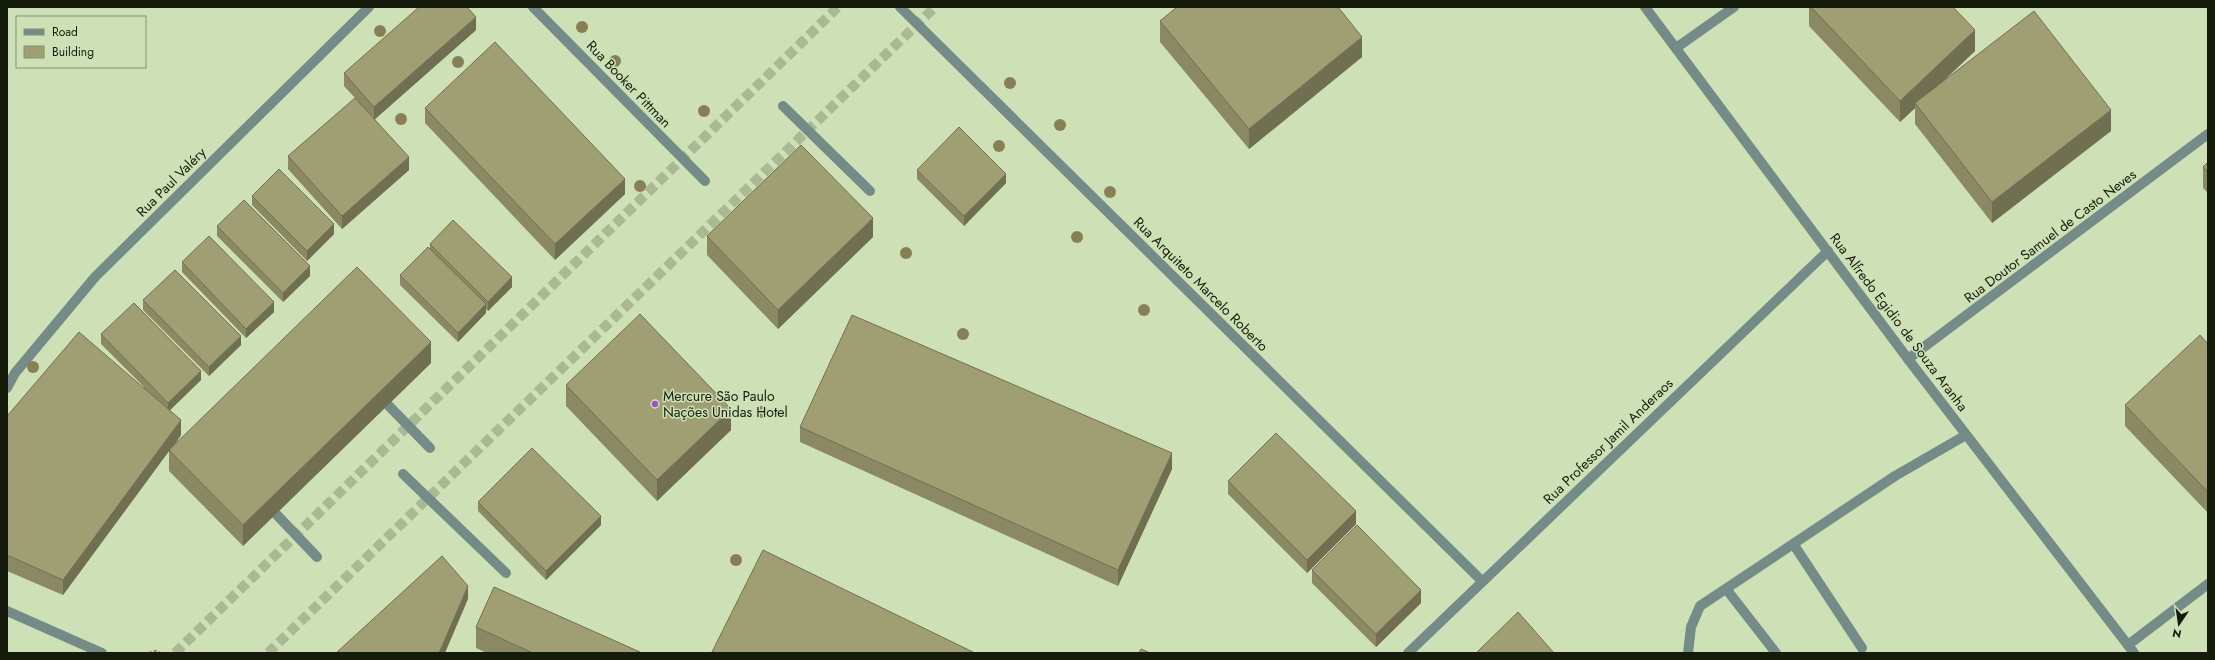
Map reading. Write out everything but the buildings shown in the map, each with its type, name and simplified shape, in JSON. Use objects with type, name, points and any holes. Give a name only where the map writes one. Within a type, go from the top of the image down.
[{"type":"street","name":"Rua Paul Valéry","points":[[7,388],[14,373],[95,277],[369,7]]},
{"type":"street","name":"Rua Booker Pittman","points":[[534,7],[705,181]]},
{"type":"street","name":"Rua Arquiteto Marcelo Roberto","points":[[900,7],[1482,581]]},
{"type":"street","name":"Rua Alfredo Egidio de Souza Aranha","points":[[1645,7],[1908,359],[2131,649]]},
{"type":"street","points":[[1676,48],[1734,7]]},
{"type":"street","points":[[783,106],[870,191]]},
{"type":"street","name":"Rua Doutor Samuel de Casto Neves","points":[[1908,359],[2208,134]]},
{"type":"street","name":"Rua Professor Jamil Anderaos","points":[[1408,653],[1828,251]]},
{"type":"street","points":[[388,405],[430,448]]},
{"type":"street","points":[[1688,653],[1691,627],[1700,606],[1794,545],[1895,476],[1966,434]]},
{"type":"street","points":[[403,474],[506,572]]},
{"type":"street","points":[[276,514],[317,557]]},
{"type":"street","points":[[1794,545],[1862,648]]},
{"type":"street","points":[[2131,649],[2208,584]]},
{"type":"street","points":[[1726,590],[1776,653]]},
{"type":"street","points":[[7,611],[102,653]]},
{"type":"path","points":[[149,653],[156,651],[160,653]]},
{"type":"tunnel","points":[[175,653],[838,7]]},
{"type":"tunnel","points":[[268,653],[935,7]]},
{"type":"place","name":"Mercure São Paulo Nações Unidas Hotel","points":[[655,404]]}]
